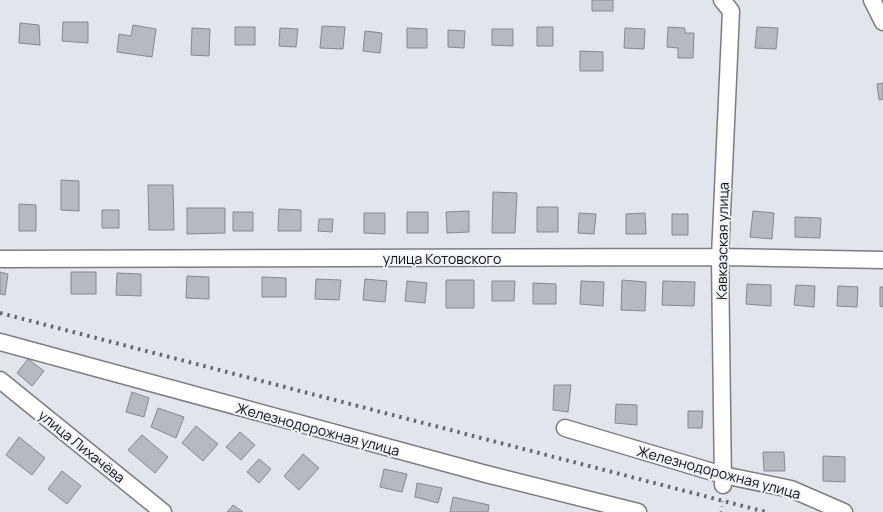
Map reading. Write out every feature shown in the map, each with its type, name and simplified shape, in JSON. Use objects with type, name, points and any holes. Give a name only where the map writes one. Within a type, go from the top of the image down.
[{"type":"street","name":"Кавказская улица","points":[[722,0],[731,11],[720,257],[723,480]]},
{"type":"street","points":[[872,0],[883,22]]},
{"type":"street","name":"улица Котовского","points":[[0,259],[720,257],[883,260]]},
{"type":"street","name":"Железнодорожная улица","points":[[0,342],[486,474],[638,512]]},
{"type":"street","name":"улица Лихачёва","points":[[0,380],[163,512]]},
{"type":"street","name":"Железнодорожная улица","points":[[565,428],[723,480],[791,489],[844,512]]},
{"type":"building","points":[[592,0],[613,0],[613,11],[592,11]]},
{"type":"building","points":[[63,22],[88,22],[88,43],[62,41]]},
{"type":"building","points":[[20,23],[39,25],[40,45],[19,43]]},
{"type":"building","points":[[133,25],[156,29],[152,57],[117,52],[119,34],[131,36]]},
{"type":"building","points":[[322,26],[345,27],[343,49],[320,48]]},
{"type":"building","points":[[235,27],[255,27],[255,45],[235,45]]},
{"type":"building","points":[[537,27],[553,27],[553,46],[537,46]]},
{"type":"building","points":[[668,27],[685,28],[685,33],[694,33],[693,58],[678,58],[678,48],[667,47]]},
{"type":"building","points":[[757,27],[778,28],[776,49],[755,48]]},
{"type":"building","points":[[192,28],[210,29],[209,56],[191,55]]},
{"type":"building","points":[[280,28],[298,29],[296,47],[279,46]]},
{"type":"building","points":[[407,28],[427,29],[427,48],[407,48]]},
{"type":"building","points":[[625,28],[645,29],[644,49],[624,48]]},
{"type":"building","points":[[492,29],[513,29],[513,46],[492,45]]},
{"type":"building","points":[[448,30],[465,31],[464,48],[448,47]]},
{"type":"building","points":[[365,31],[382,33],[380,53],[363,51]]},
{"type":"building","points":[[580,51],[603,52],[603,71],[580,71]]},
{"type":"building","points":[[883,83],[883,99],[879,100],[877,84]]},
{"type":"building","points":[[61,180],[79,181],[79,211],[61,210]]},
{"type":"building","points":[[148,185],[173,185],[174,230],[149,230]]},
{"type":"building","points":[[493,192],[517,193],[515,233],[492,233]]},
{"type":"building","points":[[19,204],[36,205],[36,231],[19,231]]},
{"type":"building","points":[[537,207],[558,207],[558,232],[537,232]]},
{"type":"building","points":[[187,208],[225,208],[225,233],[187,234]]},
{"type":"building","points":[[279,209],[301,210],[301,231],[278,231]]},
{"type":"building","points":[[102,210],[119,210],[119,228],[102,228]]},
{"type":"building","points":[[469,211],[469,232],[447,233],[446,212]]},
{"type":"building","points":[[753,211],[774,213],[772,239],[750,237]]},
{"type":"building","points":[[233,212],[253,212],[253,231],[233,231]]},
{"type":"building","points":[[407,212],[428,212],[428,233],[407,233]]},
{"type":"building","points":[[364,213],[385,213],[385,234],[364,233]]},
{"type":"building","points":[[579,213],[596,214],[594,234],[578,233]]},
{"type":"building","points":[[645,213],[646,234],[626,234],[626,214]]},
{"type":"building","points":[[672,214],[688,214],[688,235],[672,235]]},
{"type":"building","points":[[795,217],[821,218],[820,238],[795,237]]},
{"type":"building","points":[[319,219],[333,219],[332,232],[318,231]]},
{"type":"building","points":[[0,272],[8,274],[5,295],[0,294]]},
{"type":"building","points":[[71,272],[96,272],[96,294],[71,294]]},
{"type":"building","points":[[117,273],[141,274],[141,296],[116,295]]},
{"type":"building","points":[[187,276],[209,277],[209,299],[186,298]]},
{"type":"building","points":[[262,277],[286,278],[286,297],[262,297]]},
{"type":"building","points":[[316,279],[341,280],[339,300],[315,299]]},
{"type":"building","points":[[365,279],[387,281],[385,302],[363,300]]},
{"type":"building","points":[[446,280],[474,280],[474,308],[446,308]]},
{"type":"building","points":[[622,280],[646,282],[645,311],[621,310]]},
{"type":"building","points":[[407,281],[427,283],[425,303],[405,301]]},
{"type":"building","points":[[492,281],[515,281],[514,301],[492,301]]},
{"type":"building","points":[[581,281],[604,282],[603,306],[580,304]]},
{"type":"building","points":[[663,281],[695,282],[694,306],[662,305]]},
{"type":"building","points":[[533,283],[556,284],[556,304],[533,304]]},
{"type":"building","points":[[747,284],[771,285],[771,306],[746,304]]},
{"type":"building","points":[[796,285],[815,286],[814,307],[794,305]]},
{"type":"building","points":[[838,286],[858,287],[857,307],[837,306]]},
{"type":"building","points":[[880,287],[883,287],[883,307],[880,306]]},
{"type":"building","points":[[28,359],[44,371],[32,386],[17,373]]},
{"type":"building","points":[[554,385],[571,385],[568,412],[553,410]]},
{"type":"building","points":[[132,392],[149,398],[144,417],[126,412]]},
{"type":"building","points":[[616,404],[637,405],[637,425],[615,423]]},
{"type":"building","points":[[158,408],[184,417],[176,438],[151,427]]},
{"type":"building","points":[[688,411],[703,411],[702,428],[688,428]]},
{"type":"building","points":[[196,426],[218,444],[203,461],[182,443]]},
{"type":"building","points":[[240,432],[255,445],[241,460],[226,447]]},
{"type":"building","points":[[142,435],[168,457],[155,473],[128,450]]},
{"type":"building","points":[[19,437],[45,458],[32,475],[6,455]]},
{"type":"building","points":[[763,452],[784,452],[785,471],[764,471]]},
{"type":"building","points":[[303,454],[319,468],[299,490],[284,476]]},
{"type":"building","points":[[823,456],[845,457],[845,482],[823,481]]},
{"type":"building","points":[[259,459],[271,469],[259,483],[247,472]]},
{"type":"building","points":[[384,469],[407,474],[402,492],[380,487]]},
{"type":"building","points":[[62,471],[81,486],[67,504],[48,489]]},
{"type":"building","points":[[417,483],[442,488],[438,503],[415,497]]},
{"type":"building","points":[[453,497],[489,505],[488,512],[450,512]]},
{"type":"building","points":[[233,505],[243,512],[227,512]]},
{"type":"railway","points":[[0,313],[766,512]]}]
